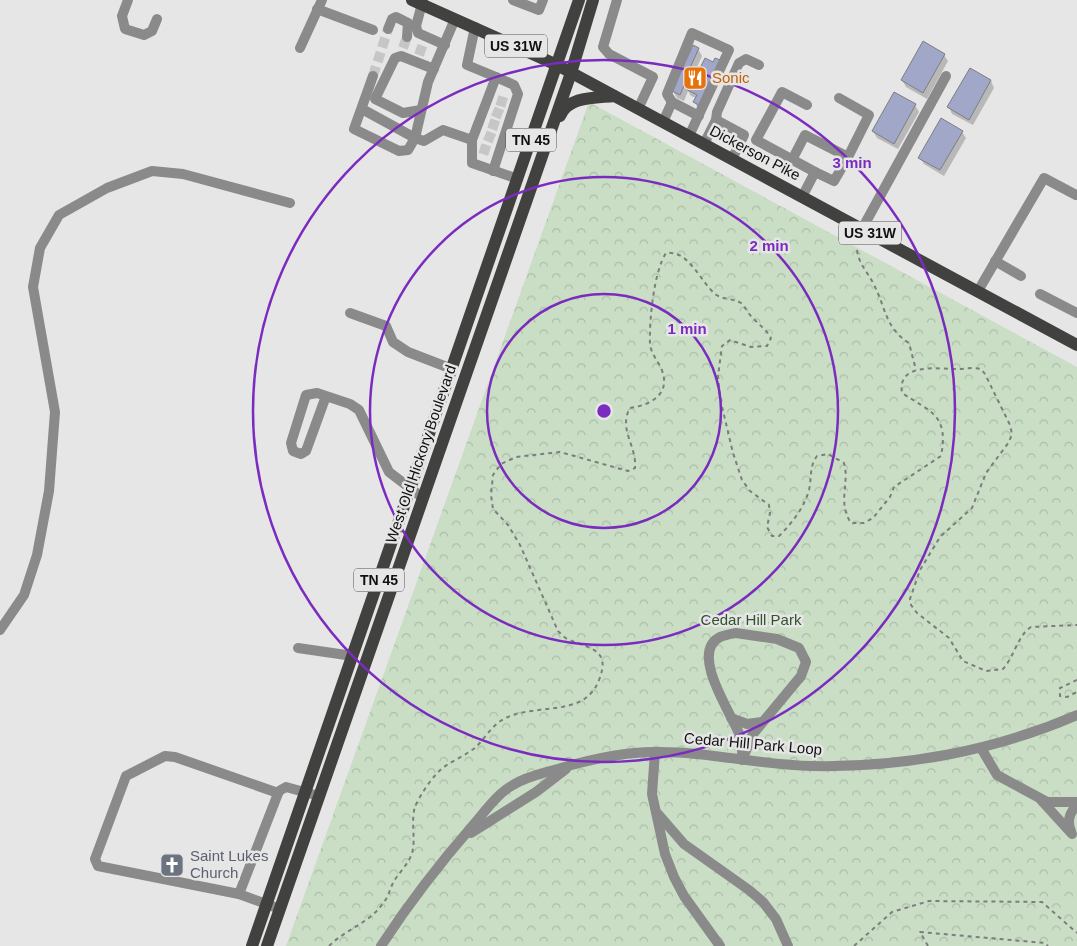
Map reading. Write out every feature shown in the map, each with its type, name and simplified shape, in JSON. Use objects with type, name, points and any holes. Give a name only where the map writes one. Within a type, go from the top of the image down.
[{"type":"main road","name":"West Old Hickory Boulevard","points":[[252,946],[579,0]]},
{"type":"main road","name":"West Old Hickory Boulevard","points":[[267,946],[535,178],[571,73],[593,0]]},
{"type":"main road","name":"Dickerson Pike","points":[[419,1],[557,65],[1077,345]]},
{"type":"main road","points":[[535,178],[542,171],[563,110],[571,103],[583,99],[614,96]]},
{"type":"street","points":[[128,0],[122,16],[125,29],[144,35],[152,31],[157,19]]},
{"type":"street","points":[[513,0],[539,10],[543,0]]},
{"type":"street","points":[[617,0],[603,47],[609,54],[653,77],[638,109]]},
{"type":"street","points":[[419,1],[416,26],[418,33],[425,41],[445,45]]},
{"type":"street","points":[[300,48],[320,5],[374,30]]},
{"type":"street","points":[[388,29],[392,18],[402,19],[408,22],[407,37]]},
{"type":"street","points":[[373,76],[354,129],[399,151],[408,150],[415,138],[428,82],[455,19]]},
{"type":"street","points":[[475,27],[466,65],[516,87],[518,94],[504,128],[496,153],[493,171]]},
{"type":"street","points":[[689,136],[729,50],[692,33],[667,94],[672,102],[698,116]]},
{"type":"street","points":[[421,110],[403,113],[375,98],[394,58],[402,52],[418,58],[434,69]]},
{"type":"street","points":[[704,144],[739,63],[746,59],[759,65]]},
{"type":"street","points":[[862,229],[946,76]]},
{"type":"street","points":[[496,78],[493,99],[477,140],[472,163],[518,179]]},
{"type":"street","points":[[807,105],[782,92],[756,140],[834,181],[868,115],[839,98]]},
{"type":"street","points":[[663,122],[672,102]]},
{"type":"street","points":[[362,109],[424,141],[444,130],[477,140]]},
{"type":"street","points":[[716,120],[744,136],[732,160]]},
{"type":"street","points":[[792,160],[805,135],[848,157]]},
{"type":"street","points":[[0,630],[24,595],[37,555],[49,491],[55,412],[33,287],[40,248],[59,215],[107,188],[152,171],[184,174],[290,203]]},
{"type":"street","points":[[802,196],[815,172]]},
{"type":"street","points":[[978,291],[1044,178],[1076,196]]},
{"type":"street","points":[[995,261],[1021,276]]},
{"type":"street","points":[[1040,294],[1077,313]]},
{"type":"street","points":[[350,313],[386,326],[393,342],[408,352],[452,369]]},
{"type":"street","points":[[326,396],[306,451],[301,454],[293,451],[291,443],[306,395],[317,393],[326,396],[350,404],[359,410],[389,472],[423,498]]},
{"type":"street","points":[[736,633],[777,639],[799,648],[806,662],[801,676],[753,734],[742,760],[740,736],[730,718],[709,668],[713,645],[719,637],[736,633]]},
{"type":"street","points":[[298,648],[353,656]]},
{"type":"street","name":"Cedar Hill Park Loop","points":[[381,946],[414,895],[496,799],[514,784],[571,765],[605,757],[655,752],[685,753],[789,765],[844,765],[908,760],[981,748],[1018,738],[1077,715]]},
{"type":"street","points":[[730,718],[747,724],[762,722]]},
{"type":"street","points":[[981,748],[996,775],[1038,798],[1058,803],[1077,804],[1068,821],[1075,836]]},
{"type":"street","points":[[655,752],[652,794],[665,854],[674,877],[720,946]]},
{"type":"street","points":[[278,793],[188,760],[165,756],[126,776],[95,858],[98,866],[239,894],[280,908]]},
{"type":"street","name":"Cedar Hill Park Loop","points":[[455,845],[490,820],[536,792],[571,765]]},
{"type":"street","points":[[239,894],[278,793],[282,788],[286,787],[319,796]]},
{"type":"street","points":[[1038,798],[1075,836]]},
{"type":"street","points":[[656,811],[684,844],[763,902],[776,919],[788,946]]},
{"type":"path","points":[[856,250],[858,260],[874,284],[894,332],[910,343],[916,370]]},
{"type":"path","points":[[329,946],[348,929],[365,923],[386,900],[394,880],[413,852],[415,809],[442,769],[475,747],[500,722],[522,711],[568,706],[582,702],[590,696],[599,682],[604,665],[602,657],[582,643],[568,640],[558,631],[520,545],[508,525],[493,509],[491,495],[493,475],[501,464],[516,457],[560,452],[628,471],[635,468],[636,459],[625,426],[626,416],[630,408],[645,406],[655,400],[663,390],[664,378],[650,344],[659,264],[666,253],[673,252],[685,260],[715,294],[726,300],[740,303],[753,319],[766,328],[771,338],[768,346],[760,348],[730,340],[722,346],[718,376],[725,422],[742,480],[750,490],[769,505],[770,513],[767,527],[772,536],[779,536],[797,514],[806,497],[812,463],[817,456],[828,454],[844,462],[846,515],[851,523],[857,525],[873,518],[890,497],[894,487],[941,456],[944,437],[935,415],[930,409],[902,393],[901,386],[905,378],[921,368],[980,369],[985,374],[1010,425],[1012,434],[1009,442],[986,473],[972,508],[949,527],[929,555],[914,586],[910,605],[917,613],[949,638],[963,661],[986,671],[1003,669],[1015,652],[1025,631],[1031,627],[1077,625]]},
{"type":"path","points":[[1077,680],[1060,688],[1059,692],[1060,696],[1067,697],[1077,692]]},
{"type":"path","points":[[854,946],[892,912],[929,900],[1042,902],[1077,933]]},
{"type":"path","points":[[928,946],[920,932],[1045,943],[1048,946]]},
{"type":"green space","name":"Cedar Hill Park","points":[[589,102],[1077,367],[1077,946],[286,946]]},
{"type":"building","points":[[923,41],[945,54],[923,93],[901,80]]},
{"type":"building","name":"Sonic","points":[[693,45],[699,48],[689,70],[697,74],[705,58],[713,62],[715,58],[720,60],[699,105],[693,102],[697,95],[686,89],[689,83],[686,81],[680,95],[672,91]]},
{"type":"building","points":[[970,68],[991,80],[969,120],[947,107]]},
{"type":"building","points":[[894,92],[916,104],[894,144],[872,131]]},
{"type":"building","points":[[941,118],[963,131],[940,170],[918,158]]},
{"type":"tunnel","points":[[373,76],[388,29]]},
{"type":"tunnel","points":[[403,48],[407,37]]},
{"type":"tunnel","points":[[419,55],[423,44]]},
{"type":"tunnel","points":[[497,100],[510,104]]},
{"type":"tunnel","points":[[493,111],[505,116]]},
{"type":"tunnel","points":[[489,123],[501,127]]},
{"type":"tunnel","points":[[485,135],[497,140]]},
{"type":"tunnel","points":[[480,148],[493,152]]},
{"type":"place","name":"Sonic","points":[[695,78]]},
{"type":"place","name":"Saint Lukes Church","points":[[172,865]]}]
